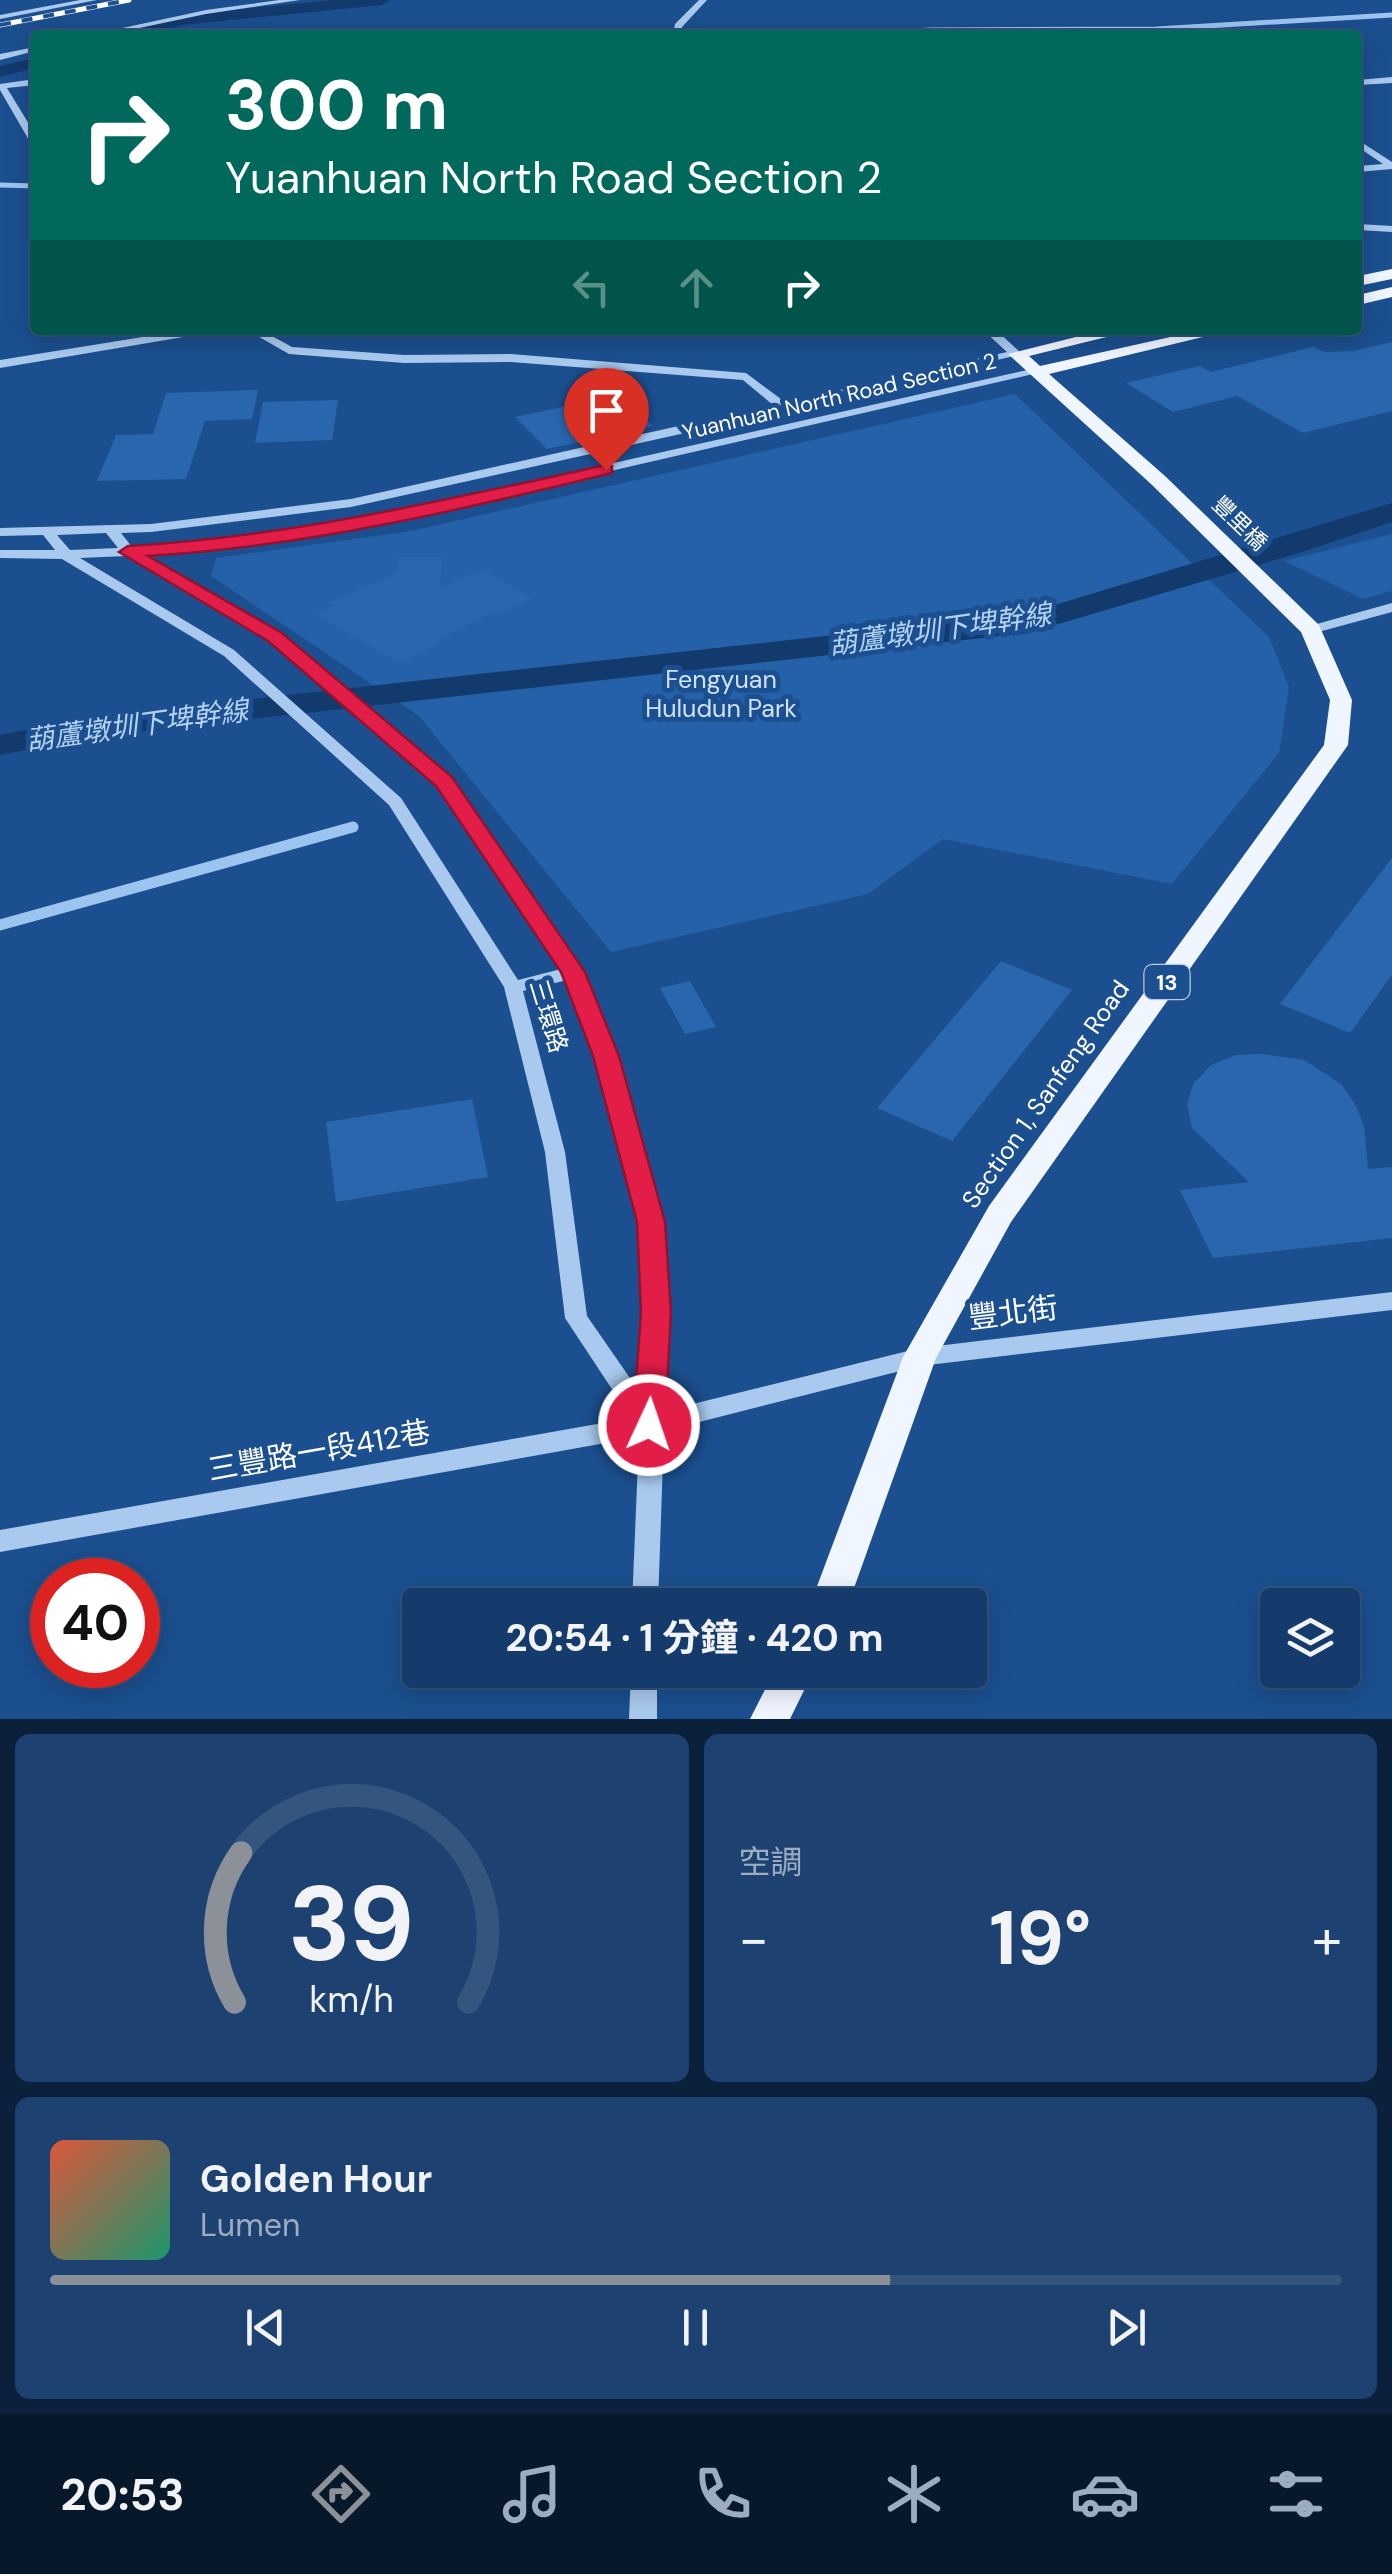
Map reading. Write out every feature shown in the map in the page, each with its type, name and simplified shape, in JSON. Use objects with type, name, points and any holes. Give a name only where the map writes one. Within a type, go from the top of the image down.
[{"type":"main road","points":[[1362,280],[1392,274]]},
{"type":"main road","points":[[1362,299],[1392,292]]},
{"type":"main road","points":[[1016,354],[1104,335]]},
{"type":"main road","points":[[1036,372],[1202,335]]},
{"type":"main road","name":"13","points":[[1016,354],[1036,372]]},
{"type":"main road","name":"豐里橋","points":[[1036,372],[1288,602]]},
{"type":"main road","name":"Section 1, Sanfeng Road","points":[[835,1588],[920,1357],[1000,1214],[1328,761],[1336,744],[1341,700],[1311,630],[1288,602]]},
{"type":"main road","points":[[769,1719],[785,1688]]},
{"type":"street","points":[[0,16],[93,0]]},
{"type":"street","points":[[156,28],[296,0]]},
{"type":"street","points":[[678,30],[702,0]]},
{"type":"street","points":[[0,57],[30,50]]},
{"type":"street","points":[[1362,83],[1392,80]]},
{"type":"street","points":[[30,83],[2,86],[30,134]]},
{"type":"street","points":[[1362,146],[1391,166]]},
{"type":"street","points":[[1362,169],[1391,166]]},
{"type":"street","points":[[1362,227],[1392,229]]},
{"type":"street","points":[[0,364],[176,335]]},
{"type":"street","points":[[262,335],[290,350],[404,358],[511,358],[746,377],[784,407]]},
{"type":"street","points":[[995,335],[1016,354]]},
{"type":"street","name":"Yuanhuan North Road Section 2","points":[[0,532],[112,530],[249,519],[351,504],[1016,354]]},
{"type":"street","name":"Yuanhuan North Road Section 2","points":[[0,554],[66,556],[230,543],[397,516],[1036,372]]},
{"type":"street","points":[[112,530],[128,552]]},
{"type":"street","points":[[48,532],[66,556]]},
{"type":"street","name":"三環路","points":[[128,552],[275,637],[444,782],[573,972],[606,1056],[651,1222],[656,1312],[649,1425],[646,1588]]},
{"type":"street","name":"三環路","points":[[66,556],[228,654],[395,802],[512,987],[555,1152],[576,1318],[649,1425]]},
{"type":"street","points":[[1311,630],[1392,606]]},
{"type":"street","points":[[512,987],[573,972]]},
{"type":"street","name":"豐北街","points":[[649,1425],[920,1357],[1392,1300]]},
{"type":"street","name":"三豐路一段412巷","points":[[0,1540],[649,1425]]},
{"type":"street","points":[[643,1719],[644,1688]]},
{"type":"green space","name":"Fengyuan Huludun Park","points":[[1015,394],[1269,637],[1289,687],[1279,753],[1172,884],[943,839],[868,894],[611,952],[419,716],[211,576],[216,558],[411,531]]},
{"type":"green space","points":[[1392,534],[1392,591],[1363,599],[1284,561]]},
{"type":"building","points":[[1392,342],[1392,411],[1303,433],[1237,396],[1173,412],[1126,383],[1200,366],[1211,372],[1313,347],[1324,352],[1354,351]]},
{"type":"building","points":[[258,390],[252,419],[205,421],[186,479],[97,481],[116,435],[153,434],[166,393]]},
{"type":"building","points":[[618,395],[653,426],[547,449],[515,417]]},
{"type":"building","points":[[338,400],[332,440],[255,443],[263,402]]},
{"type":"building","points":[[398,557],[443,557],[439,589],[482,570],[532,598],[496,615],[490,613],[400,663],[315,614],[332,607],[330,603],[395,574]]},
{"type":"building","points":[[1392,858],[1392,975],[1350,1033],[1280,1004]]},
{"type":"building","points":[[1001,961],[1072,990],[952,1141],[877,1108]]},
{"type":"building","points":[[690,981],[716,1027],[685,1034],[660,988]]},
{"type":"building","points":[[1236,1055],[1304,1060],[1341,1084],[1364,1126],[1368,1169],[1392,1167],[1392,1238],[1213,1258],[1180,1190],[1249,1182],[1192,1128],[1187,1104],[1193,1084],[1211,1065]]},
{"type":"building","points":[[472,1099],[488,1177],[336,1202],[326,1122]]},
{"type":"waterway","points":[[144,30],[181,20],[382,0]]},
{"type":"waterway","points":[[930,30],[1156,29],[1392,15]]},
{"type":"waterway","points":[[0,72],[30,64]]},
{"type":"waterway","points":[[0,185],[30,186]]},
{"type":"waterway","name":"葫蘆墩圳下埤幹線","points":[[0,745],[97,726],[1028,623],[1288,547],[1392,512]]},
{"type":"waterway","points":[[0,925],[353,827]]},
{"type":"railway","points":[[0,25],[129,0]]},
{"type":"route","points":[[606,470],[286,536],[128,552],[275,637],[444,782],[573,972],[606,1056],[651,1222],[656,1312],[649,1425]]}]
